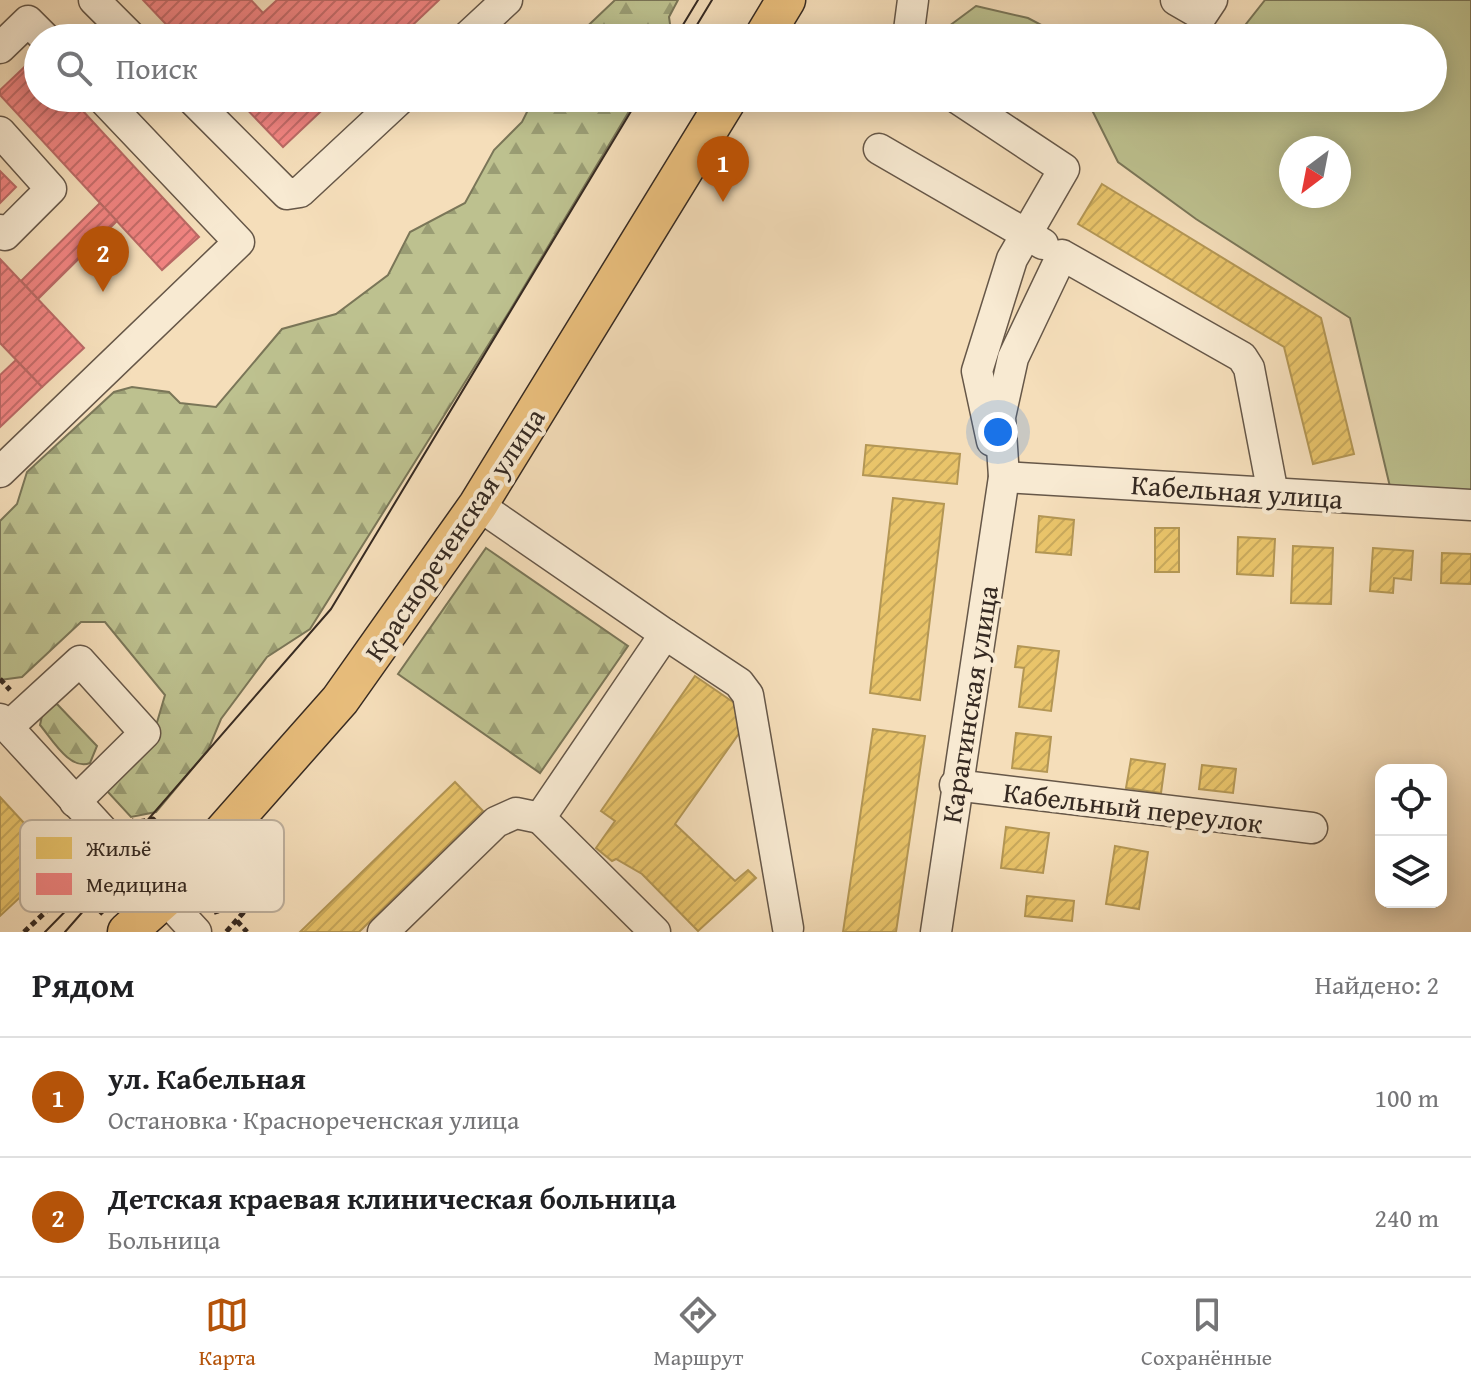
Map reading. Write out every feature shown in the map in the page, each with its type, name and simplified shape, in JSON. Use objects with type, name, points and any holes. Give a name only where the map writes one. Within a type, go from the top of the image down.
[{"type":"main road","points":[[771,24],[786,0]]},
{"type":"main road","name":"Краснореченская улица","points":[[238,820],[340,700],[478,505],[719,112]]},
{"type":"main road","name":"Краснореченская улица","points":[[119,927],[143,912]]},
{"type":"street","points":[[94,0],[118,24]]},
{"type":"street","points":[[481,24],[507,0]]},
{"type":"street","points":[[910,24],[913,0]]},
{"type":"street","points":[[1176,0],[1202,15],[1212,0]]},
{"type":"street","points":[[0,48],[24,25]]},
{"type":"street","points":[[0,472],[239,242],[115,112]]},
{"type":"street","points":[[205,112],[287,194],[300,192],[386,112]]},
{"type":"street","points":[[978,112],[1064,169],[1012,259],[977,371],[984,418],[1004,477]]},
{"type":"street","points":[[0,132],[51,189],[5,235],[0,230]]},
{"type":"street","points":[[879,149],[1242,357],[1249,368],[1273,494]]},
{"type":"street","points":[[1004,477],[1000,417],[1013,358],[1062,255]]},
{"type":"street","name":"Кабельная улица","points":[[1004,477],[1471,505]]},
{"type":"street","name":"Карагинская улица","points":[[936,932],[955,785],[1004,477]]},
{"type":"street","points":[[478,505],[739,683],[748,695],[788,928]]},
{"type":"street","points":[[540,818],[665,634]]},
{"type":"street","points":[[75,802],[145,733],[80,661],[4,723],[75,802],[92,820]]},
{"type":"street","name":"Кабельный переулок","points":[[955,785],[1312,828]]},
{"type":"street","points":[[383,932],[496,822],[516,813],[540,818],[655,932]]},
{"type":"street","points":[[186,912],[207,925]]},
{"type":"path","points":[[24,932],[46,912]]},
{"type":"path","points":[[102,912],[119,927]]},
{"type":"path","points":[[226,932],[242,912]]},
{"type":"path","points":[[237,921],[247,932]]},
{"type":"green space","points":[[615,0],[678,0],[669,17],[670,24],[590,24]]},
{"type":"green space","points":[[1265,0],[1471,0],[1471,496],[1391,491],[1350,318],[1196,219],[1118,162],[1093,112],[1447,112],[1447,24],[1246,24]]},
{"type":"green space","points":[[976,6],[1028,18],[1039,24],[952,24]]},
{"type":"green space","points":[[527,112],[629,112],[509,312],[310,629],[267,657],[221,719],[208,750],[156,812],[131,817],[107,791],[153,736],[165,695],[105,622],[81,622],[22,677],[0,680],[0,521],[17,504],[27,472],[114,392],[132,387],[169,392],[180,403],[216,407],[282,329],[336,314],[388,275],[410,232],[465,203],[494,150],[522,122]]},
{"type":"green space","points":[[486,548],[628,646],[540,773],[398,674]]},
{"type":"green space","points":[[57,704],[97,746],[90,763],[83,764],[69,758],[40,725],[44,707]]},
{"type":"building: Жильё","points":[[1102,184],[1321,318],[1354,454],[1313,464],[1284,347],[1078,224]]},
{"type":"building: Жильё","points":[[866,445],[960,454],[957,484],[863,475]]},
{"type":"building: Жильё","points":[[893,498],[944,504],[920,700],[870,693]]},
{"type":"building: Жильё","points":[[1039,516],[1074,520],[1071,555],[1036,552]]},
{"type":"building: Жильё","points":[[1155,528],[1179,528],[1179,572],[1155,572]]},
{"type":"building: Жильё","points":[[1238,537],[1275,539],[1273,576],[1237,574]]},
{"type":"building: Жильё","points":[[1293,546],[1333,548],[1331,604],[1291,603]]},
{"type":"building: Жильё","points":[[1373,548],[1413,551],[1411,580],[1394,578],[1393,593],[1370,591]]},
{"type":"building: Жильё","points":[[1442,553],[1471,554],[1471,584],[1441,583]]},
{"type":"building: Жильё","points":[[1018,646],[1059,651],[1051,711],[1019,707],[1024,668],[1015,667]]},
{"type":"building: Жильё","points":[[695,676],[752,715],[675,824],[735,881],[748,870],[756,878],[698,931],[642,874],[616,859],[612,861],[596,848],[615,821],[601,811]]},
{"type":"building: Жильё","points":[[873,729],[925,736],[896,932],[843,932]]},
{"type":"building: Жильё","points":[[1016,733],[1051,737],[1047,772],[1012,768]]},
{"type":"building: Жильё","points":[[1131,759],[1165,764],[1161,793],[1126,788]]},
{"type":"building: Жильё","points":[[1202,765],[1236,769],[1233,793],[1199,789]]},
{"type":"building: Жильё","points":[[455,782],[483,811],[359,932],[300,932]]},
{"type":"building: Жильё","points":[[0,797],[21,820],[20,897],[0,916]]},
{"type":"building: Жильё","points":[[1006,827],[1049,833],[1043,873],[1001,868]]},
{"type":"building: Жильё","points":[[1115,846],[1148,852],[1139,909],[1106,904]]},
{"type":"building: Жильё","points":[[1027,896],[1074,901],[1072,921],[1025,916]]},
{"type":"building: Медицина","points":[[143,0],[251,0],[263,13],[277,0],[439,0],[414,24],[166,24]]},
{"type":"building: Медицина","points":[[24,67],[24,112],[84,112],[199,237],[162,270],[0,95],[0,90]]},
{"type":"building: Медицина","points":[[249,112],[320,112],[283,147]]},
{"type":"building: Медицина","points":[[0,171],[16,187],[0,203]]},
{"type":"building: Медицина","points":[[100,203],[117,221],[38,299],[21,281]]},
{"type":"building: Медицина","points":[[0,259],[84,348],[42,387],[0,343]]},
{"type":"building: Медицина","points":[[16,360],[42,387],[0,427],[0,375]]},
{"type":"tram line","points":[[683,24],[698,0]]},
{"type":"tram line","points":[[697,24],[712,0]]},
{"type":"tram line","points":[[148,820],[331,609],[631,112]]},
{"type":"tram line","points":[[45,932],[65,912]]},
{"type":"tram line","points":[[65,932],[82,912]]},
{"type":"place","name":"ул. Кабельная","points":[[723,202]]},
{"type":"place","name":"Детская краевая клиническая больница","points":[[103,292]]}]
